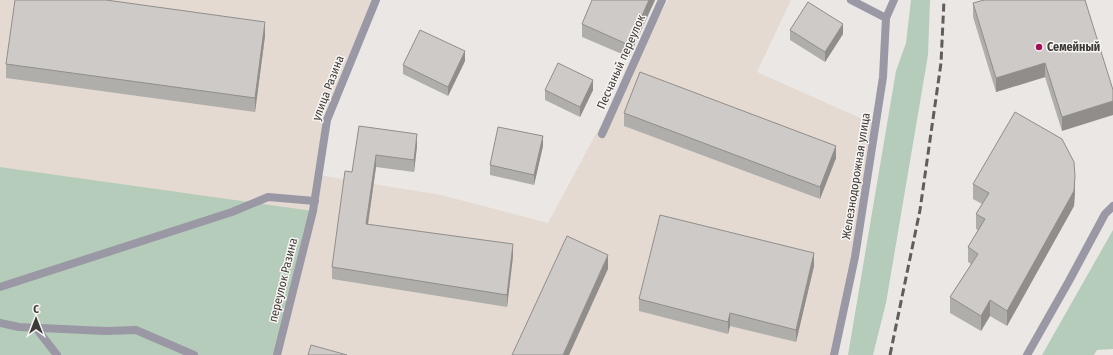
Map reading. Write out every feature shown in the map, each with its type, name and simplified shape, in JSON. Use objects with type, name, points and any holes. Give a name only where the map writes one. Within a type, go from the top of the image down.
[{"type":"street","name":"улица Разина","points":[[313,212],[327,120],[376,0]]},
{"type":"street","name":"Песчаный переулок","points":[[602,134],[662,0]]},
{"type":"street","points":[[851,0],[886,18]]},
{"type":"street","name":"Железнодорожная улица","points":[[834,355],[856,250],[883,77],[886,18],[894,0]]},
{"type":"street","points":[[0,287],[232,212],[268,197],[314,201]]},
{"type":"street","points":[[1027,355],[1105,214],[1113,206]]},
{"type":"street","name":"переулок Разина","points":[[277,355],[313,212]]},
{"type":"street","points":[[0,323],[19,327],[36,328],[106,331],[136,330],[194,355]]},
{"type":"street","points":[[36,328],[57,355]]},
{"type":"shaded area","points":[[0,0],[376,0],[327,120],[318,175],[441,195],[548,223],[668,0],[791,0],[757,72],[876,125],[834,355],[277,355],[313,212],[0,167]]},
{"type":"green space","points":[[911,0],[930,0],[928,55],[886,303],[873,355],[848,355],[896,71],[906,43]]},
{"type":"green space","points":[[0,167],[313,211],[277,355],[0,355]]},
{"type":"green space","points":[[1113,230],[1113,349],[1097,350],[1094,355],[1042,355]]},
{"type":"building","points":[[15,0],[106,0],[265,22],[255,98],[6,64]]},
{"type":"building","points":[[592,0],[649,0],[629,45],[582,24]]},
{"type":"building","name":"Семейный","points":[[984,0],[1085,0],[1113,90],[1113,101],[1062,117],[1045,63],[996,78],[973,3]]},
{"type":"building","points":[[808,2],[843,24],[825,52],[790,30]]},
{"type":"building","points":[[420,30],[465,51],[448,87],[403,65]]},
{"type":"building","points":[[558,63],[593,80],[580,107],[545,90]]},
{"type":"building","points":[[640,72],[836,146],[820,187],[624,113]]},
{"type":"building","points":[[1015,112],[1062,139],[1074,162],[1074,191],[1007,311],[990,300],[981,316],[950,297],[978,254],[968,247],[985,219],[976,214],[989,193],[973,184]]},
{"type":"building","points":[[359,126],[417,134],[414,160],[376,155],[366,224],[513,244],[507,295],[332,267],[345,171],[352,172]]},
{"type":"building","points":[[498,127],[543,136],[534,175],[490,165]]},
{"type":"building","points":[[660,215],[814,253],[796,330],[730,313],[728,322],[639,299]]},
{"type":"building","points":[[567,236],[608,255],[563,355],[512,355]]},
{"type":"building","points":[[311,345],[347,355],[308,355]]},
{"type":"railway","points":[[890,355],[920,210],[941,63],[944,0]]},
{"type":"place","name":"Семейный","points":[[1039,47]]}]
